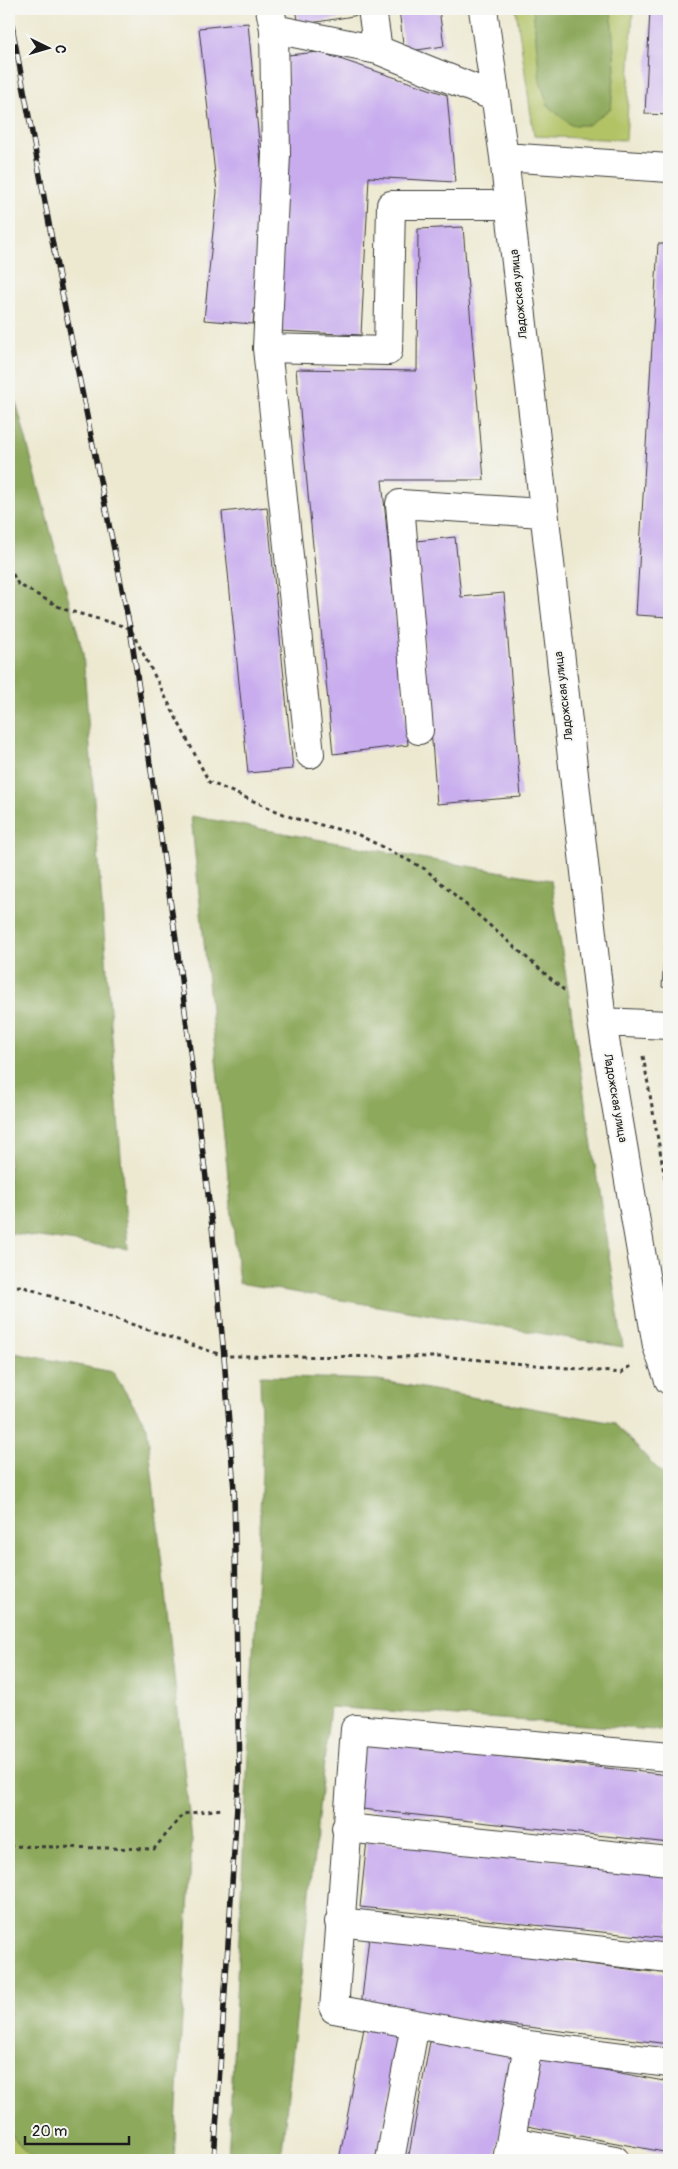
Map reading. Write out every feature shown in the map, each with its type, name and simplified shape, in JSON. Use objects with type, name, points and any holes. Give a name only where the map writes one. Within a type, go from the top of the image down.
[{"type":"street","points":[[372,9],[378,50]]},
{"type":"street","name":"Ладожская улица","points":[[483,9],[504,157],[602,1022],[657,1346],[669,1380]]},
{"type":"street","points":[[310,754],[267,348],[276,154],[272,19],[378,50],[495,97]]},
{"type":"street","points":[[504,157],[669,168]]},
{"type":"street","points":[[267,348],[388,351],[391,205],[509,205]]},
{"type":"street","points":[[419,730],[400,504],[543,513]]},
{"type":"street","points":[[602,1022],[669,1025]]},
{"type":"street","points":[[669,1758],[355,1729],[346,1828],[334,2009],[528,2045],[669,2063]]},
{"type":"street","points":[[346,1828],[669,1861]]},
{"type":"street","points":[[339,1922],[669,1958]]},
{"type":"street","points":[[390,2160],[415,2024]]},
{"type":"street","points":[[528,2045],[509,2150],[615,2160]]},
{"type":"path","points":[[9,567],[18,584],[63,609],[130,628],[209,782],[293,818],[357,834],[425,869],[602,1022]]},
{"type":"path","points":[[9,1287],[21,1286],[224,1356],[450,1358],[621,1373],[657,1346]]},
{"type":"path","points":[[9,1846],[154,1849],[183,1814],[223,1808]]},
{"type":"green space","points":[[516,9],[633,9],[626,140],[534,136]]},
{"type":"green space","points":[[533,9],[611,9],[615,68],[611,108],[588,125],[571,125],[548,106],[540,81]]},
{"type":"green space","points":[[9,375],[83,653],[128,1249],[9,1233]]},
{"type":"green space","points":[[191,816],[551,880],[623,1347],[239,1283]]},
{"type":"green space","points":[[9,1352],[113,1372],[147,1427],[192,1841],[174,2160],[33,2160],[9,2132]]},
{"type":"green space","points":[[260,1376],[378,1380],[614,1423],[669,1481],[669,1731],[330,1707],[281,2160],[228,2160],[262,1471]]},
{"type":"green space","points":[[9,2132],[33,2160],[9,2160]]},
{"type":"building","points":[[296,9],[364,9],[365,14],[299,25]]},
{"type":"building","points":[[399,9],[439,9],[444,46],[404,52]]},
{"type":"building","points":[[650,9],[669,9],[669,115],[645,114]]},
{"type":"building","points":[[248,23],[264,196],[253,324],[204,320],[217,192],[199,28]]},
{"type":"building","points":[[319,52],[447,95],[455,182],[369,177],[361,335],[279,331],[288,55]]},
{"type":"building","points":[[463,227],[484,480],[382,480],[408,745],[333,754],[296,369],[417,371],[418,229]]},
{"type":"building","points":[[658,244],[669,244],[669,617],[636,615]]},
{"type":"building","points":[[267,507],[293,769],[248,773],[222,512]]},
{"type":"building","points":[[455,537],[461,597],[504,593],[521,797],[437,804],[416,541]]},
{"type":"building","points":[[669,889],[669,988],[662,987]]},
{"type":"building","points":[[361,1741],[669,1775],[669,1843],[353,1808]]},
{"type":"building","points":[[367,1840],[669,1871],[669,1939],[360,1907]]},
{"type":"building","points":[[369,1937],[669,1974],[669,2044],[361,2007]]},
{"type":"building","points":[[365,2023],[401,2030],[377,2160],[339,2160]]},
{"type":"building","points":[[431,2036],[515,2051],[495,2160],[408,2160]]},
{"type":"building","points":[[540,2058],[669,2082],[669,2153],[527,2126]]},
{"type":"railway","points":[[9,10],[62,293],[130,628],[177,947],[212,1226],[234,1490],[239,1775],[214,2160]]}]
